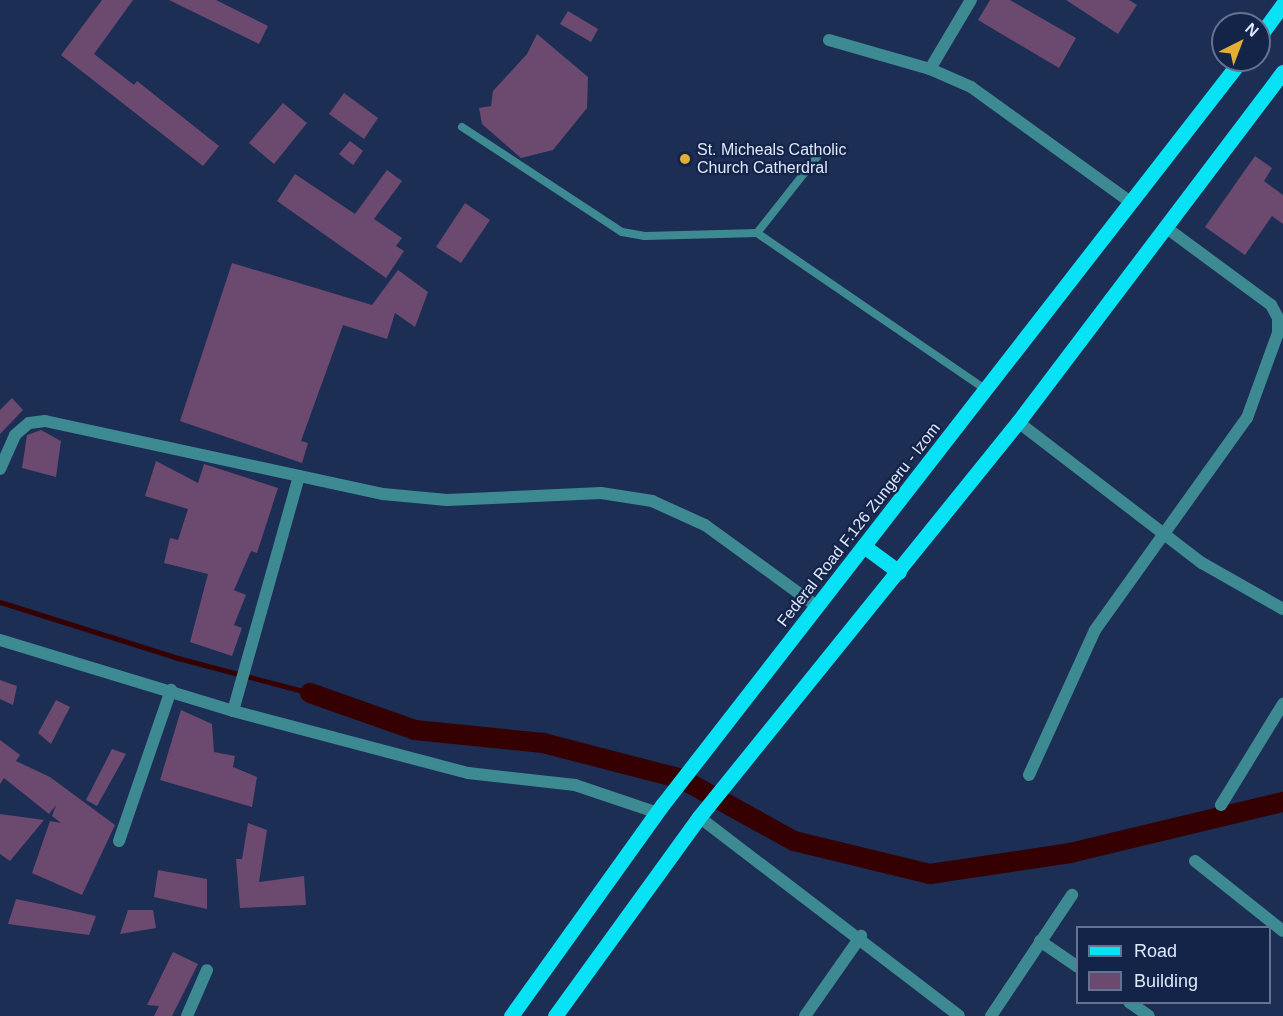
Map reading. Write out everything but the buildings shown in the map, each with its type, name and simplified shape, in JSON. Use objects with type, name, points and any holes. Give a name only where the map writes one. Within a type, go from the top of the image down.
[{"type":"main road","points":[[1271,20],[1283,4]]},
{"type":"main road","name":"Federal Road F.126 Zungeru - Izom","points":[[511,1016],[660,809],[1232,72]]},
{"type":"main road","points":[[555,1016],[726,782],[899,572],[1018,422],[1168,229],[1283,72]]},
{"type":"main road","points":[[865,547],[899,572]]},
{"type":"street","points":[[930,69],[970,0]]},
{"type":"street","points":[[829,40],[930,69],[971,87],[1132,203]]},
{"type":"street","points":[[1029,775],[1080,657],[1247,418],[1278,318],[1271,305],[1168,229]]},
{"type":"street","points":[[0,469],[15,435],[29,423],[45,422],[383,494],[447,500],[601,493],[652,501],[705,525],[819,606]]},
{"type":"street","points":[[1018,422],[1166,536],[1283,609]]},
{"type":"street","points":[[233,711],[299,476]]},
{"type":"street","points":[[0,640],[171,690],[233,711],[468,773],[575,785],[660,809]]},
{"type":"street","points":[[118,841],[171,690]]},
{"type":"street","points":[[1221,805],[1283,704]]},
{"type":"street","points":[[702,814],[861,936],[951,1013]]},
{"type":"street","points":[[1196,861],[1283,931]]},
{"type":"street","points":[[991,1016],[1072,895]]},
{"type":"street","points":[[805,1016],[861,936]]},
{"type":"street","points":[[1040,941],[1076,966]]},
{"type":"street","points":[[187,1016],[207,970]]},
{"type":"street","points":[[1132,1004],[1149,1016]]},
{"type":"lane","points":[[462,127],[622,232],[645,236],[757,233],[986,391]]},
{"type":"lane","points":[[757,233],[817,157]]},
{"type":"waterway","points":[[0,602],[174,657],[310,693]]},
{"type":"waterway","points":[[310,693],[415,730],[543,743],[682,779],[794,841],[930,874],[1070,853],[1283,802]]},
{"type":"place","name":"St. Micheals Catholic Church Catherdral","points":[[685,159]]}]
